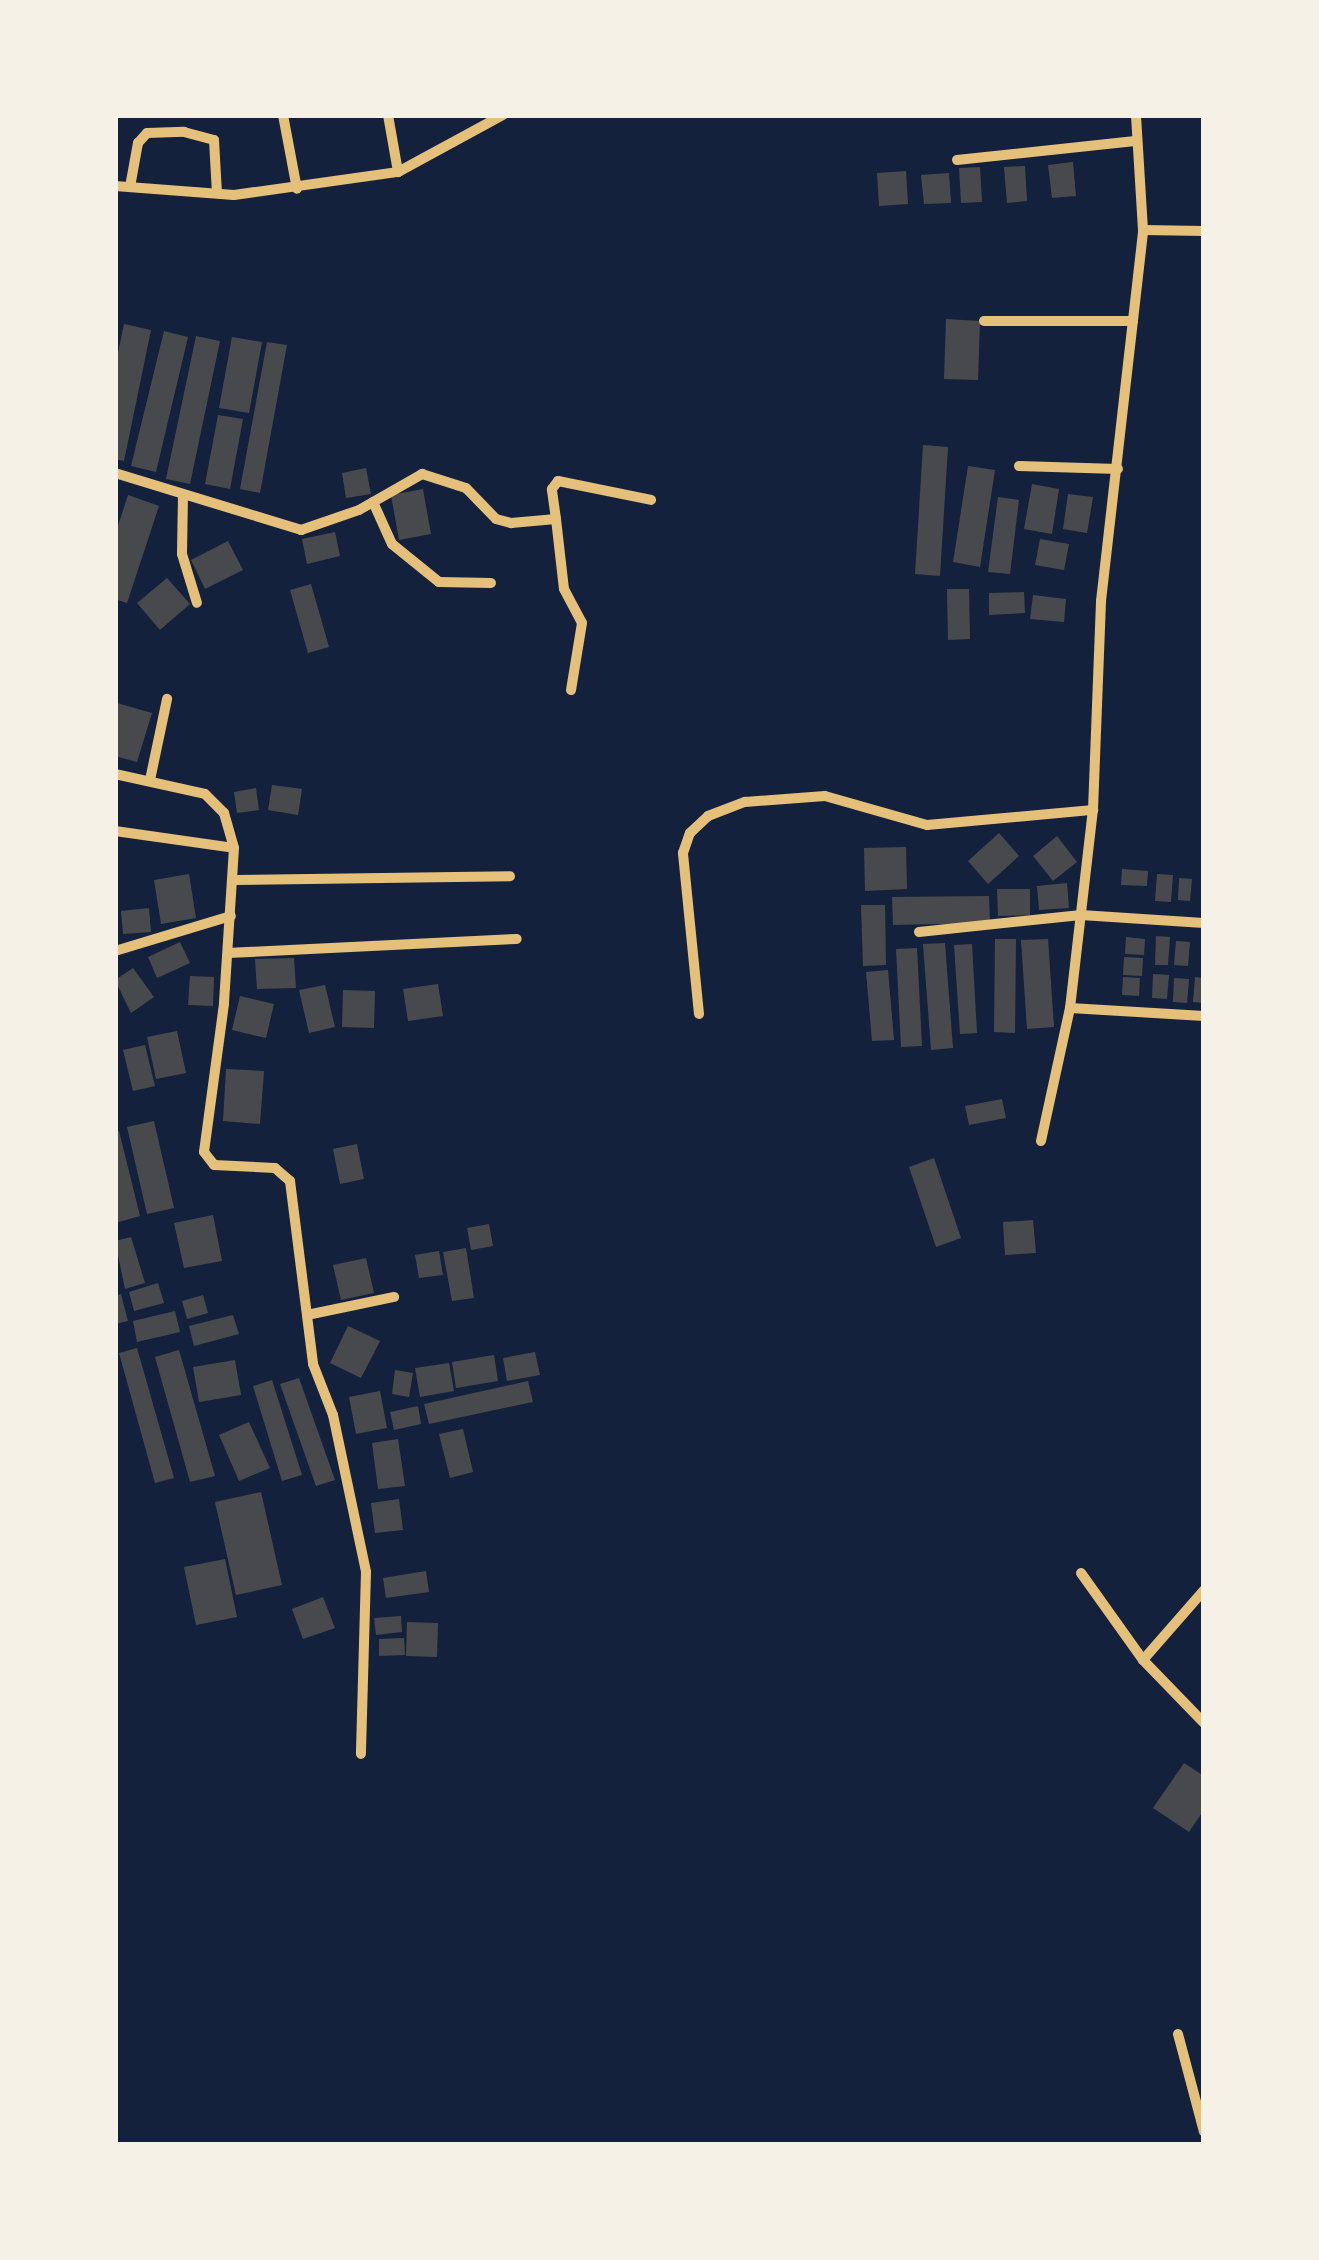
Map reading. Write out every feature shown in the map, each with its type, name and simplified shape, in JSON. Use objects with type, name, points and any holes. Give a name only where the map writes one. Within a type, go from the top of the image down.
[{"type":"street","points":[[283,115],[297,189]]},
{"type":"street","points":[[388,115],[398,172]]},
{"type":"street","points":[[115,186],[217,194],[297,189],[398,172],[503,115]]},
{"type":"street","points":[[1041,1141],[1070,1008],[1092,810],[1101,601],[1143,230],[1136,115]]},
{"type":"street","points":[[130,187],[138,143],[147,133],[184,132],[214,140],[217,194]]},
{"type":"street","points":[[957,160],[1135,142]]},
{"type":"street","points":[[1143,230],[1204,231]]},
{"type":"street","points":[[984,321],[1133,321]]},
{"type":"street","points":[[1019,466],[1118,469]]},
{"type":"street","points":[[115,473],[301,530],[373,502],[422,474],[466,488],[496,520],[556,520]]},
{"type":"street","points":[[571,690],[582,623],[564,588],[552,490],[558,481],[652,500]]},
{"type":"street","points":[[183,495],[182,554],[198,603]]},
{"type":"street","points":[[373,502],[392,544],[439,582],[491,583]]},
{"type":"street","points":[[150,780],[167,699]]},
{"type":"street","points":[[115,774],[205,794],[224,813],[234,848],[228,953],[204,1152],[214,1165],[275,1168],[290,1181],[307,1315],[366,1572],[361,1754]]},
{"type":"street","points":[[699,1014],[683,853],[690,833],[708,816],[745,802],[825,796],[927,826],[1092,810]]},
{"type":"street","points":[[115,831],[234,848]]},
{"type":"street","points":[[234,880],[510,876]]},
{"type":"street","points":[[919,932],[1081,914],[1204,923]]},
{"type":"street","points":[[115,951],[231,916]]},
{"type":"street","points":[[228,953],[517,939]]},
{"type":"street","points":[[1070,1008],[1204,1016]]},
{"type":"street","points":[[307,1315],[394,1296]]},
{"type":"street","points":[[1081,1573],[1143,1660],[1204,1723]]},
{"type":"street","points":[[1143,1660],[1204,1590]]},
{"type":"street","points":[[1178,2034],[1204,2132]]},
{"type":"building","points":[[1073,162],[1076,196],[1052,198],[1048,165]]},
{"type":"building","points":[[1025,166],[1027,201],[1007,203],[1004,167]]},
{"type":"building","points":[[980,167],[982,202],[961,203],[959,168]]},
{"type":"building","points":[[906,171],[908,204],[879,206],[877,173]]},
{"type":"building","points":[[949,173],[951,203],[924,204],[921,175]]},
{"type":"building","points":[[946,319],[980,321],[978,380],[944,379]]},
{"type":"building","points":[[124,324],[151,330],[124,461],[115,459],[115,367]]},
{"type":"building","points":[[164,331],[188,337],[156,472],[131,466]]},
{"type":"building","points":[[196,336],[220,341],[190,484],[166,479]]},
{"type":"building","points":[[232,337],[262,342],[249,413],[219,408]]},
{"type":"building","points":[[267,342],[287,345],[260,493],[240,489]]},
{"type":"building","points":[[218,415],[243,419],[230,489],[205,484]]},
{"type":"building","points":[[923,445],[948,447],[940,576],[915,574]]},
{"type":"building","points":[[968,466],[995,470],[980,567],[953,562]]},
{"type":"building","points":[[366,468],[371,494],[346,498],[342,473]]},
{"type":"building","points":[[1032,484],[1059,489],[1052,534],[1024,529]]},
{"type":"building","points":[[423,489],[431,534],[399,540],[391,495]]},
{"type":"building","points":[[1068,494],[1093,497],[1087,533],[1063,529]]},
{"type":"building","points":[[128,495],[159,506],[127,603],[115,599],[115,535]]},
{"type":"building","points":[[998,497],[1019,500],[1010,574],[988,572]]},
{"type":"building","points":[[335,532],[340,556],[307,564],[302,539]]},
{"type":"building","points":[[1040,539],[1069,544],[1064,570],[1035,565]]},
{"type":"building","points":[[228,541],[243,570],[205,589],[191,560]]},
{"type":"building","points":[[167,578],[190,604],[160,630],[137,603]]},
{"type":"building","points":[[311,584],[329,647],[308,653],[290,590]]},
{"type":"building","points":[[947,589],[969,589],[970,639],[948,640]]},
{"type":"building","points":[[1024,592],[1025,613],[989,615],[989,593]]},
{"type":"building","points":[[1033,595],[1066,599],[1064,622],[1030,619]]},
{"type":"building","points":[[117,703],[152,713],[137,762],[115,756]]},
{"type":"building","points":[[272,785],[302,789],[298,815],[268,810]]},
{"type":"building","points":[[256,788],[259,810],[237,813],[234,792]]},
{"type":"building","points":[[999,833],[1019,856],[988,884],[968,861]]},
{"type":"building","points":[[1057,836],[1077,862],[1053,881],[1033,856]]},
{"type":"building","points":[[906,847],[907,889],[865,891],[864,848]]},
{"type":"building","points":[[1122,869],[1148,871],[1147,886],[1121,885]]},
{"type":"building","points":[[189,874],[196,918],[161,924],[154,880]]},
{"type":"building","points":[[1157,874],[1173,875],[1171,902],[1155,901]]},
{"type":"building","points":[[1179,878],[1192,879],[1190,901],[1178,900]]},
{"type":"building","points":[[1067,883],[1069,908],[1039,910],[1037,886]]},
{"type":"building","points":[[997,889],[1030,889],[1030,915],[998,916]]},
{"type":"building","points":[[989,896],[990,923],[893,925],[892,897]]},
{"type":"building","points":[[861,905],[885,905],[886,965],[863,966]]},
{"type":"building","points":[[149,908],[151,932],[123,934],[121,911]]},
{"type":"building","points":[[1156,936],[1170,937],[1168,965],[1155,965]]},
{"type":"building","points":[[1126,937],[1145,939],[1144,955],[1125,954]]},
{"type":"building","points":[[995,939],[1016,939],[1015,1033],[994,1032]]},
{"type":"building","points":[[1048,939],[1054,1027],[1027,1029],[1021,940]]},
{"type":"building","points":[[1176,941],[1190,942],[1188,966],[1174,965]]},
{"type":"building","points":[[180,942],[190,963],[157,978],[148,957]]},
{"type":"building","points":[[945,943],[953,1048],[931,1050],[923,944]]},
{"type":"building","points":[[972,944],[977,1033],[960,1034],[954,945]]},
{"type":"building","points":[[917,948],[922,1046],[901,1047],[896,949]]},
{"type":"building","points":[[1124,957],[1143,958],[1142,976],[1123,975]]},
{"type":"building","points":[[294,958],[296,988],[257,989],[255,959]]},
{"type":"building","points":[[133,968],[154,997],[131,1013],[115,980]]},
{"type":"building","points":[[888,970],[894,1040],[872,1041],[866,972]]},
{"type":"building","points":[[1153,974],[1169,975],[1167,999],[1152,998]]},
{"type":"building","points":[[190,976],[214,977],[213,1006],[188,1005]]},
{"type":"building","points":[[1123,977],[1140,978],[1139,996],[1122,995]]},
{"type":"building","points":[[1195,977],[1204,978],[1204,1003],[1193,1002]]},
{"type":"building","points":[[1174,978],[1189,979],[1187,1003],[1173,1002]]},
{"type":"building","points":[[438,984],[443,1016],[408,1021],[403,989]]},
{"type":"building","points":[[325,985],[335,1027],[309,1033],[299,990]]},
{"type":"building","points":[[343,990],[375,991],[374,1028],[342,1027]]},
{"type":"building","points":[[240,996],[274,1004],[266,1038],[232,1030]]},
{"type":"building","points":[[177,1031],[186,1073],[156,1079],[147,1037]]},
{"type":"building","points":[[145,1045],[155,1086],[133,1091],[123,1050]]},
{"type":"building","points":[[226,1069],[264,1071],[260,1124],[223,1121]]},
{"type":"building","points":[[1002,1099],[1006,1118],[969,1125],[965,1106]]},
{"type":"building","points":[[154,1121],[174,1208],[147,1214],[127,1127]]},
{"type":"building","points":[[119,1131],[140,1216],[115,1223],[115,1132]]},
{"type":"building","points":[[357,1144],[364,1179],[340,1184],[333,1149]]},
{"type":"building","points":[[934,1158],[961,1238],[936,1247],[909,1167]]},
{"type":"building","points":[[213,1215],[222,1261],[184,1268],[174,1223]]},
{"type":"building","points":[[1033,1220],[1036,1253],[1005,1255],[1003,1222]]},
{"type":"building","points":[[489,1224],[493,1246],[471,1250],[467,1228]]},
{"type":"building","points":[[131,1237],[145,1283],[125,1289],[115,1241]]},
{"type":"building","points":[[466,1248],[474,1298],[452,1301],[443,1252]]},
{"type":"building","points":[[439,1251],[443,1275],[419,1278],[415,1255]]},
{"type":"building","points":[[366,1258],[374,1293],[341,1300],[333,1265]]},
{"type":"building","points":[[158,1283],[164,1303],[134,1311],[129,1292]]},
{"type":"building","points":[[121,1294],[128,1321],[115,1324],[115,1296]]},
{"type":"building","points":[[203,1295],[208,1313],[187,1319],[182,1301]]},
{"type":"building","points":[[175,1311],[180,1332],[137,1342],[133,1321]]},
{"type":"building","points":[[233,1315],[239,1334],[194,1346],[189,1326]]},
{"type":"building","points":[[348,1326],[380,1341],[361,1378],[330,1363]]},
{"type":"building","points":[[137,1348],[174,1478],[155,1483],[119,1353]]},
{"type":"building","points":[[179,1350],[215,1476],[190,1482],[155,1357]]},
{"type":"building","points":[[535,1352],[540,1375],[507,1381],[503,1358]]},
{"type":"building","points":[[494,1355],[498,1381],[456,1388],[452,1362]]},
{"type":"building","points":[[235,1360],[241,1395],[199,1402],[193,1367]]},
{"type":"building","points":[[449,1363],[454,1391],[420,1397],[415,1368]]},
{"type":"building","points":[[395,1370],[413,1373],[409,1397],[392,1394]]},
{"type":"building","points":[[299,1378],[335,1480],[316,1486],[280,1384]]},
{"type":"building","points":[[272,1380],[302,1475],[282,1481],[253,1386]]},
{"type":"building","points":[[528,1381],[533,1402],[429,1424],[424,1404]]},
{"type":"building","points":[[380,1391],[387,1428],[356,1434],[349,1397]]},
{"type":"building","points":[[418,1406],[421,1424],[394,1430],[390,1412]]},
{"type":"building","points":[[249,1422],[270,1468],[239,1481],[219,1435]]},
{"type":"building","points":[[463,1429],[473,1472],[450,1478],[439,1434]]},
{"type":"building","points":[[398,1439],[405,1486],[378,1489],[372,1443]]},
{"type":"building","points":[[261,1492],[282,1585],[236,1595],[215,1502]]},
{"type":"building","points":[[399,1499],[403,1530],[375,1533],[371,1503]]},
{"type":"building","points":[[225,1559],[237,1617],[196,1625],[184,1567]]},
{"type":"building","points":[[426,1571],[429,1592],[386,1598],[383,1578]]},
{"type":"building","points":[[323,1597],[335,1628],[303,1639],[292,1609]]},
{"type":"building","points":[[401,1616],[402,1632],[376,1635],[374,1618]]},
{"type":"building","points":[[407,1622],[438,1623],[437,1657],[406,1656]]},
{"type":"building","points":[[404,1638],[405,1655],[379,1656],[379,1639]]},
{"type":"building","points":[[1184,1763],[1204,1776],[1204,1810],[1189,1832],[1153,1808]]}]
